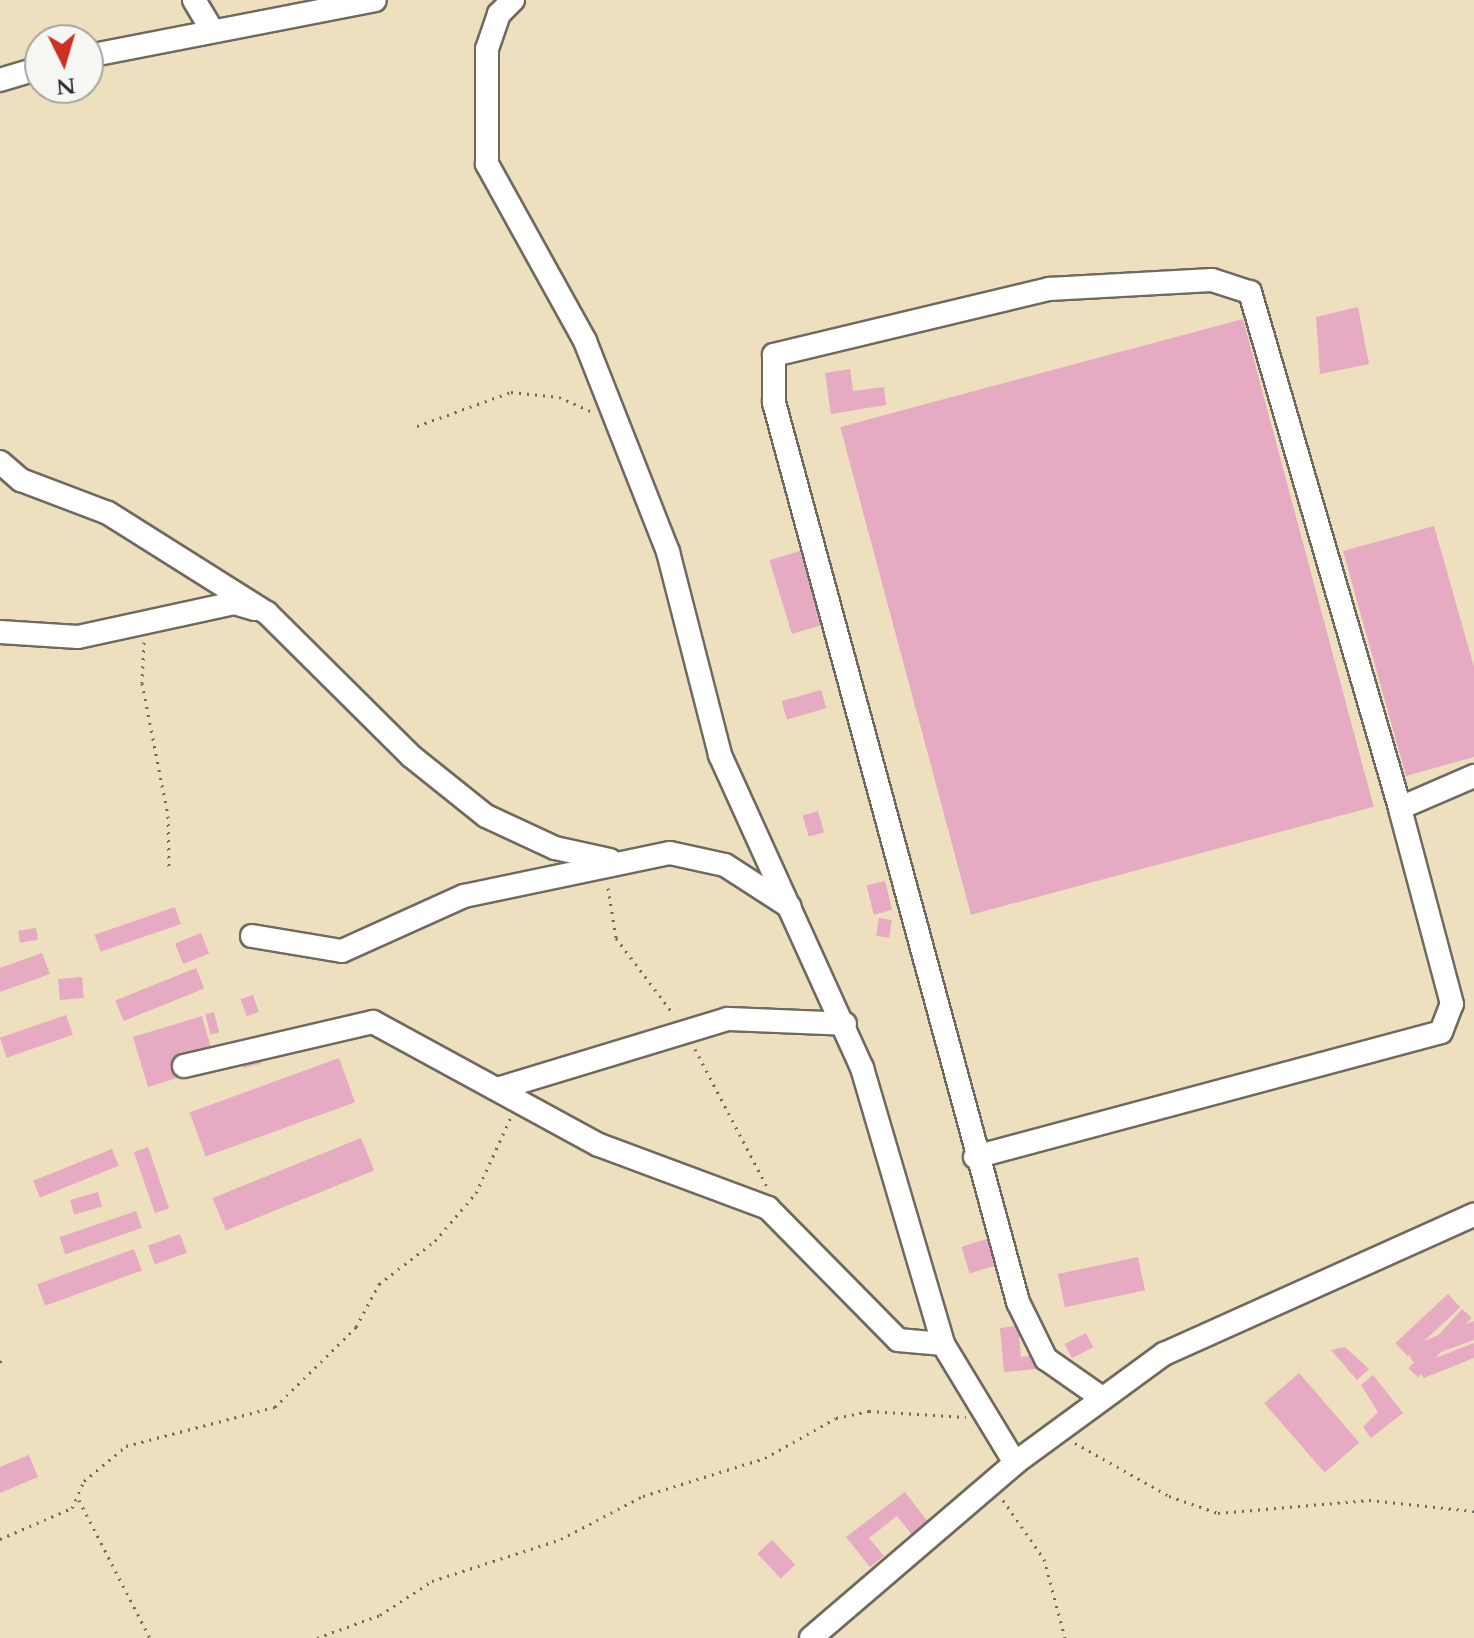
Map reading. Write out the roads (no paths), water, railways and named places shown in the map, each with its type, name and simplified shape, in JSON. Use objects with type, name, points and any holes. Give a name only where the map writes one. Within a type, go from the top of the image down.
[{"type":"street","points":[[194,0],[211,28]]},
{"type":"street","points":[[104,52],[211,28],[375,0]]},
{"type":"street","points":[[513,0],[499,14],[487,49],[484,151],[505,206],[574,316],[616,430],[668,552],[720,755],[845,1024],[943,1344],[982,1416],[1015,1463]]},
{"type":"street","points":[[0,80],[24,73]]},
{"type":"street","points":[[975,1157],[1441,1032],[1452,1004],[1400,808],[1250,292],[1212,280],[1049,289],[780,348],[770,367],[774,403],[975,1157],[1035,1343],[1102,1398]]},
{"type":"street","points":[[0,462],[21,480],[108,513],[267,613],[448,790],[555,848],[610,860]]},
{"type":"street","points":[[0,632],[78,637],[157,623],[234,603],[267,613]]},
{"type":"street","points":[[1400,808],[1474,776]]},
{"type":"street","points":[[252,936],[342,951],[464,896],[610,860],[698,855],[791,908]]},
{"type":"street","points":[[497,1089],[686,1030],[750,1017],[845,1024]]},
{"type":"street","points":[[184,1066],[373,1022],[599,1145],[737,1193],[782,1216],[824,1271],[898,1340],[943,1344]]},
{"type":"street","points":[[811,1638],[1015,1463],[1164,1354],[1261,1305],[1474,1215]]}]
